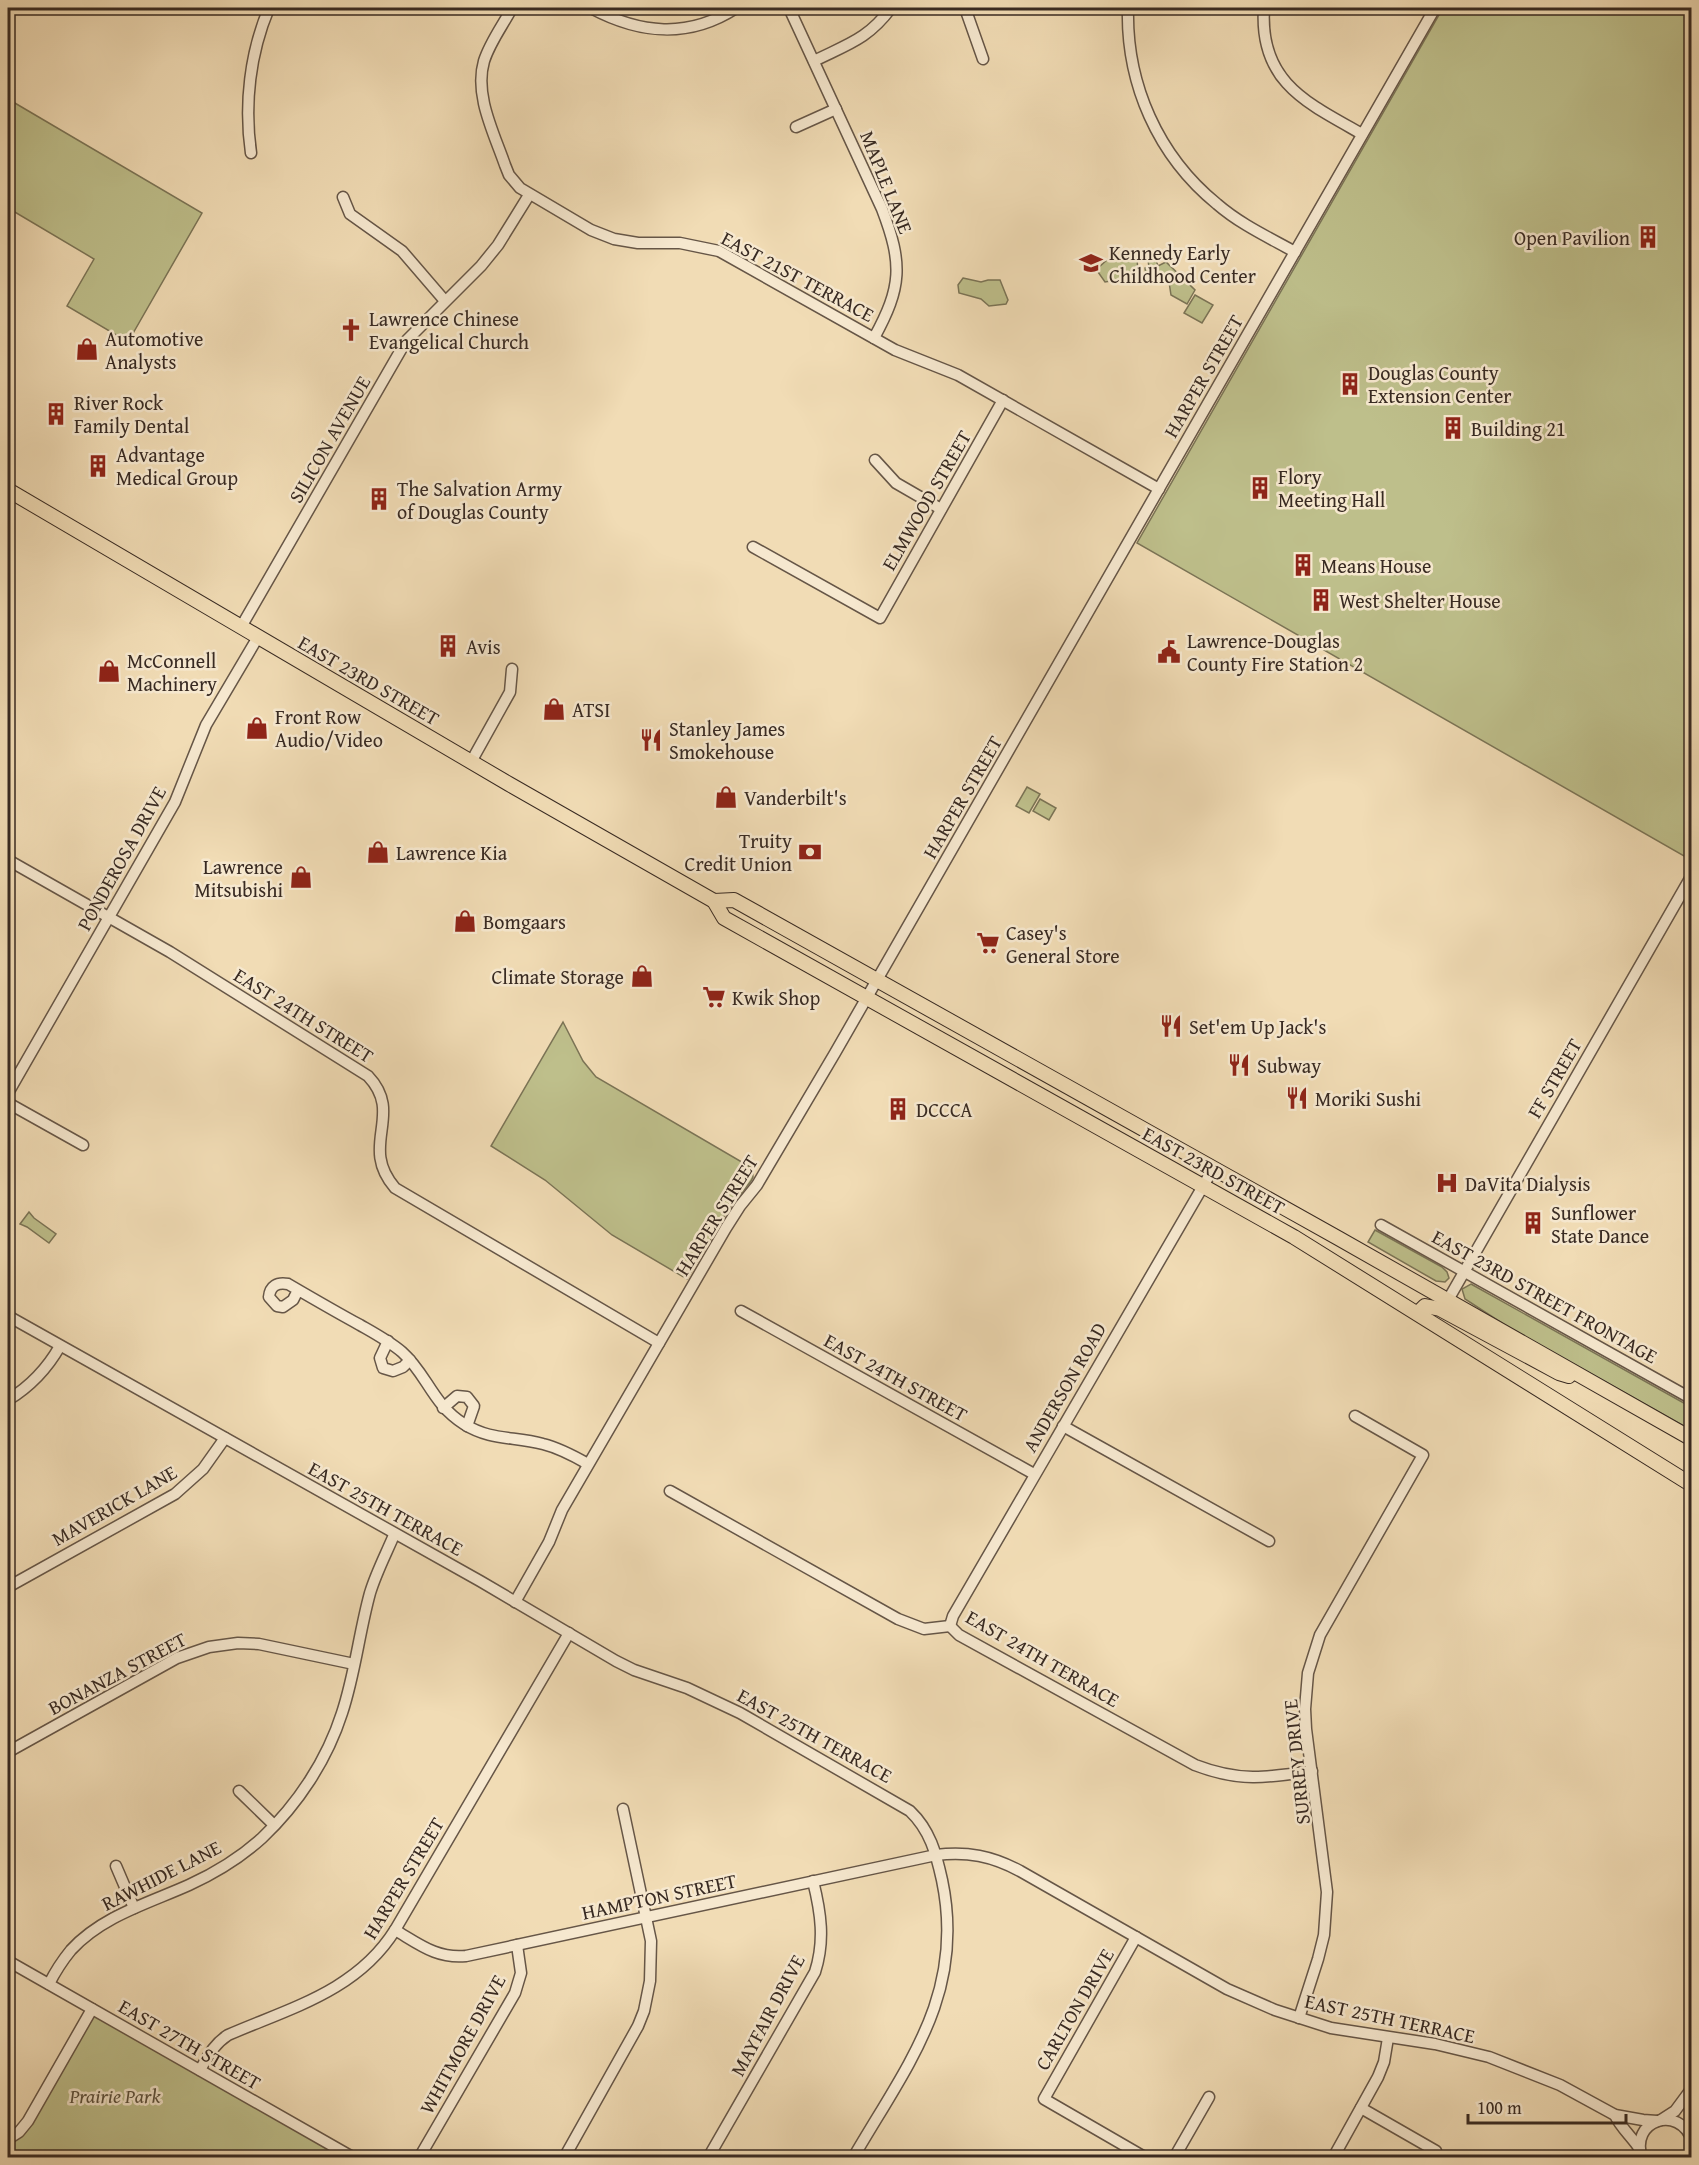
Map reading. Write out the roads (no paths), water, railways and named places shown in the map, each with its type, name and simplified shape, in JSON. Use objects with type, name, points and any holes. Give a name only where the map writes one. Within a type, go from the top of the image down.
[{"type":"main road","name":"EAST 23RD STREET","points":[[8,490],[471,762],[714,901],[724,918],[1329,1257],[1548,1397],[1692,1485]]},
{"type":"main road","name":"EAST 23RD STREET","points":[[714,901],[734,900],[1692,1439]]},
{"type":"main road","points":[[1418,1313],[1425,1306],[1434,1307],[1558,1373],[1589,1380]]},
{"type":"street","points":[[251,153],[248,125],[249,91],[261,30],[269,8]]},
{"type":"street","name":"EAST 21ST TERRACE","points":[[513,8],[488,49],[481,82],[482,96],[509,175],[520,188],[591,230],[614,239],[638,243],[680,243],[719,251],[895,350],[958,375],[1159,489]]},
{"type":"street","points":[[591,8],[628,24],[652,29],[691,26],[718,18],[736,8]]},
{"type":"street","name":"MAPLE LANE","points":[[789,8],[882,209],[896,254],[896,285],[893,299],[874,338]]},
{"type":"street","points":[[814,61],[864,37],[874,29],[891,8]]},
{"type":"street","points":[[965,8],[983,59]]},
{"type":"street","points":[[1128,8],[1131,54],[1139,93],[1156,133],[1169,153],[1185,174],[1218,206],[1294,252]]},
{"type":"street","points":[[1264,8],[1263,21],[1267,46],[1285,82],[1304,101],[1362,134]]},
{"type":"street","name":"HARPER STREET","points":[[515,1602],[549,1542],[562,1510],[588,1464],[735,1213],[767,1169],[877,981],[1435,8]]},
{"type":"street","points":[[795,127],[836,109]]},
{"type":"street","name":"SILICON AVENUE","points":[[241,627],[406,342],[482,266],[530,195]]},
{"type":"street","points":[[343,197],[350,214],[402,250],[446,301]]},
{"type":"street","name":"ELMWOOD STREET","points":[[753,547],[879,618],[1003,400]]},
{"type":"street","points":[[875,460],[896,483],[942,509]]},
{"type":"street","name":"PONDEROSA DRIVE","points":[[8,1093],[175,802],[206,725],[258,637]]},
{"type":"street","points":[[471,762],[510,692],[512,669]]},
{"type":"street","name":"EAST 24TH STREET","points":[[8,860],[194,966],[368,1076],[378,1088],[383,1100],[379,1159],[383,1172],[395,1188],[659,1343]]},
{"type":"street","name":"FF STREET","points":[[1448,1300],[1692,875]]},
{"type":"street","points":[[8,1103],[83,1145]]},
{"type":"street","name":"ANDERSON ROAD","points":[[950,1626],[953,1616],[1034,1474],[1213,1169]]},
{"type":"street","name":"EAST 23RD STREET FRONTAGE","points":[[1382,1226],[1692,1399]]},
{"type":"street","points":[[298,1290],[388,1341],[410,1360],[443,1408],[467,1426],[499,1438],[543,1443],[588,1464]]},
{"type":"street","name":"EAST 24TH STREET","points":[[741,1311],[1034,1474]]},
{"type":"street","name":"EAST 25TH TERRACE","points":[[8,1316],[634,1670],[687,1688],[740,1713],[895,1801],[920,1821],[933,1844],[936,1855],[970,1853],[984,1855],[1009,1865],[1227,1989],[1275,2010],[1331,2028],[1447,2046],[1514,2065],[1560,2085],[1615,2115],[1679,2123],[1686,2128],[1691,2140]]},
{"type":"street","points":[[388,1341],[380,1358],[383,1368],[393,1371],[403,1367],[410,1360]]},
{"type":"street","points":[[8,1400],[42,1373],[60,1346]]},
{"type":"street","points":[[443,1408],[457,1396],[467,1397],[474,1406],[467,1426]]},
{"type":"street","name":"SURREY DRIVE","points":[[1299,2018],[1318,1959],[1327,1911],[1326,1868],[1305,1709],[1313,1654],[1327,1620],[1423,1455],[1355,1416]]},
{"type":"street","points":[[1063,1426],[1269,1541]]},
{"type":"street","name":"MAVERICK LANE","points":[[8,1587],[176,1494],[203,1469],[225,1438]]},
{"type":"street","name":"EAST 24TH TERRACE","points":[[670,1491],[898,1619],[924,1629],[950,1626],[959,1635],[1195,1765],[1230,1776],[1251,1778],[1312,1771]]},
{"type":"street","name":"RAWHIDE LANE","points":[[49,1984],[60,1964],[86,1936],[134,1908],[214,1872],[261,1839],[300,1794],[325,1754],[342,1715],[370,1592],[394,1534]]},
{"type":"street","name":"HARPER STREET","points":[[200,2070],[218,2041],[336,1989],[355,1976],[377,1955],[395,1930],[569,1633]]},
{"type":"street","name":"BONANZA STREET","points":[[8,1752],[177,1658],[209,1647],[238,1643],[259,1644],[354,1664]]},
{"type":"street","points":[[239,1791],[274,1825]]},
{"type":"street","points":[[564,2157],[632,2040],[644,2011],[651,1981],[652,1956],[646,1917],[623,1809]]},
{"type":"street","points":[[853,2157],[924,2034],[941,1986],[947,1953],[947,1911],[936,1855]]},
{"type":"street","name":"HAMPTON STREET","points":[[395,1930],[440,1955],[452,1958],[936,1855]]},
{"type":"street","points":[[116,1866],[134,1908]]},
{"type":"street","name":"MAYFAIR DRIVE","points":[[708,2157],[815,1972],[822,1941],[820,1910],[813,1881]]},
{"type":"street","name":"CARLTON DRIVE","points":[[1136,1937],[1044,2099],[1146,2157]]},
{"type":"street","name":"WHITMORE DRIVE","points":[[419,2157],[515,1993],[521,1973],[517,1945]]},
{"type":"street","name":"EAST 27TH STREET","points":[[8,1961],[354,2157]]},
{"type":"street","points":[[8,2139],[19,2132],[28,2121],[92,2009]]},
{"type":"street","points":[[1333,2157],[1378,2077],[1384,2062],[1388,2038]]},
{"type":"street","points":[[1641,2155],[1642,2133],[1649,2125],[1675,2111],[1692,2088]]},
{"type":"street","points":[[1174,2157],[1209,2097]]},
{"type":"street","points":[[1361,2108],[1436,2151]]},
{"type":"street","name":"EAST 25TH TERRACE","points":[[1615,2115],[1618,2122],[1629,2132],[1641,2155]]},
{"type":"street","points":[[1691,2140],[1692,2122]]},
{"type":"street","points":[[1689,2157],[1692,2152]]},
{"type":"place","name":"Open Pavilion","points":[[1648,237]]},
{"type":"place","name":"Kennedy Early Childhood Center","points":[[1091,263]]},
{"type":"place","name":"Lawrence Chinese Evangelical Church","points":[[351,330]]},
{"type":"place","name":"Automotive Analysts","points":[[87,349]]},
{"type":"place","name":"Douglas County Extension Center","points":[[1350,384]]},
{"type":"place","name":"River Rock Family Dental","points":[[56,414]]},
{"type":"place","name":"Building 21","points":[[1453,428]]},
{"type":"place","name":"Advantage Medical Group","points":[[98,466]]},
{"type":"place","name":"Flory Meeting Hall","points":[[1260,488]]},
{"type":"place","name":"The Salvation Army of Douglas County","points":[[379,499]]},
{"type":"place","name":"Means House","points":[[1303,565]]},
{"type":"place","name":"West Shelter House","points":[[1321,600]]},
{"type":"place","name":"Avis","points":[[448,646]]},
{"type":"place","name":"Lawrence-Douglas County Fire Station 2","points":[[1169,652]]},
{"type":"place","name":"McConnell Machinery","points":[[109,671]]},
{"type":"place","name":"ATSI","points":[[554,709]]},
{"type":"place","name":"Front Row Audio/Video","points":[[257,728]]},
{"type":"place","name":"Stanley James Smokehouse","points":[[651,740]]},
{"type":"place","name":"Vanderbilt's","points":[[726,797]]},
{"type":"place","name":"Lawrence Kia","points":[[378,852]]},
{"type":"place","name":"Truity Credit Union","points":[[810,852]]},
{"type":"place","name":"Lawrence Mitsubishi","points":[[301,877]]},
{"type":"place","name":"Bomgaars","points":[[465,921]]},
{"type":"place","name":"Casey's General Store","points":[[988,943]]},
{"type":"place","name":"Climate Storage","points":[[642,976]]},
{"type":"place","name":"Kwik Shop","points":[[714,997]]},
{"type":"place","name":"Set'em Up Jack's","points":[[1171,1026]]},
{"type":"place","name":"Subway","points":[[1239,1065]]},
{"type":"place","name":"Moriki Sushi","points":[[1297,1098]]},
{"type":"place","name":"DCCCA","points":[[898,1109]]},
{"type":"place","name":"DaVita Dialysis","points":[[1447,1183]]},
{"type":"place","name":"Sunflower State Dance","points":[[1533,1223]]},
{"type":"park label","name":"Prairie Park","points":[[115,2095]]}]
